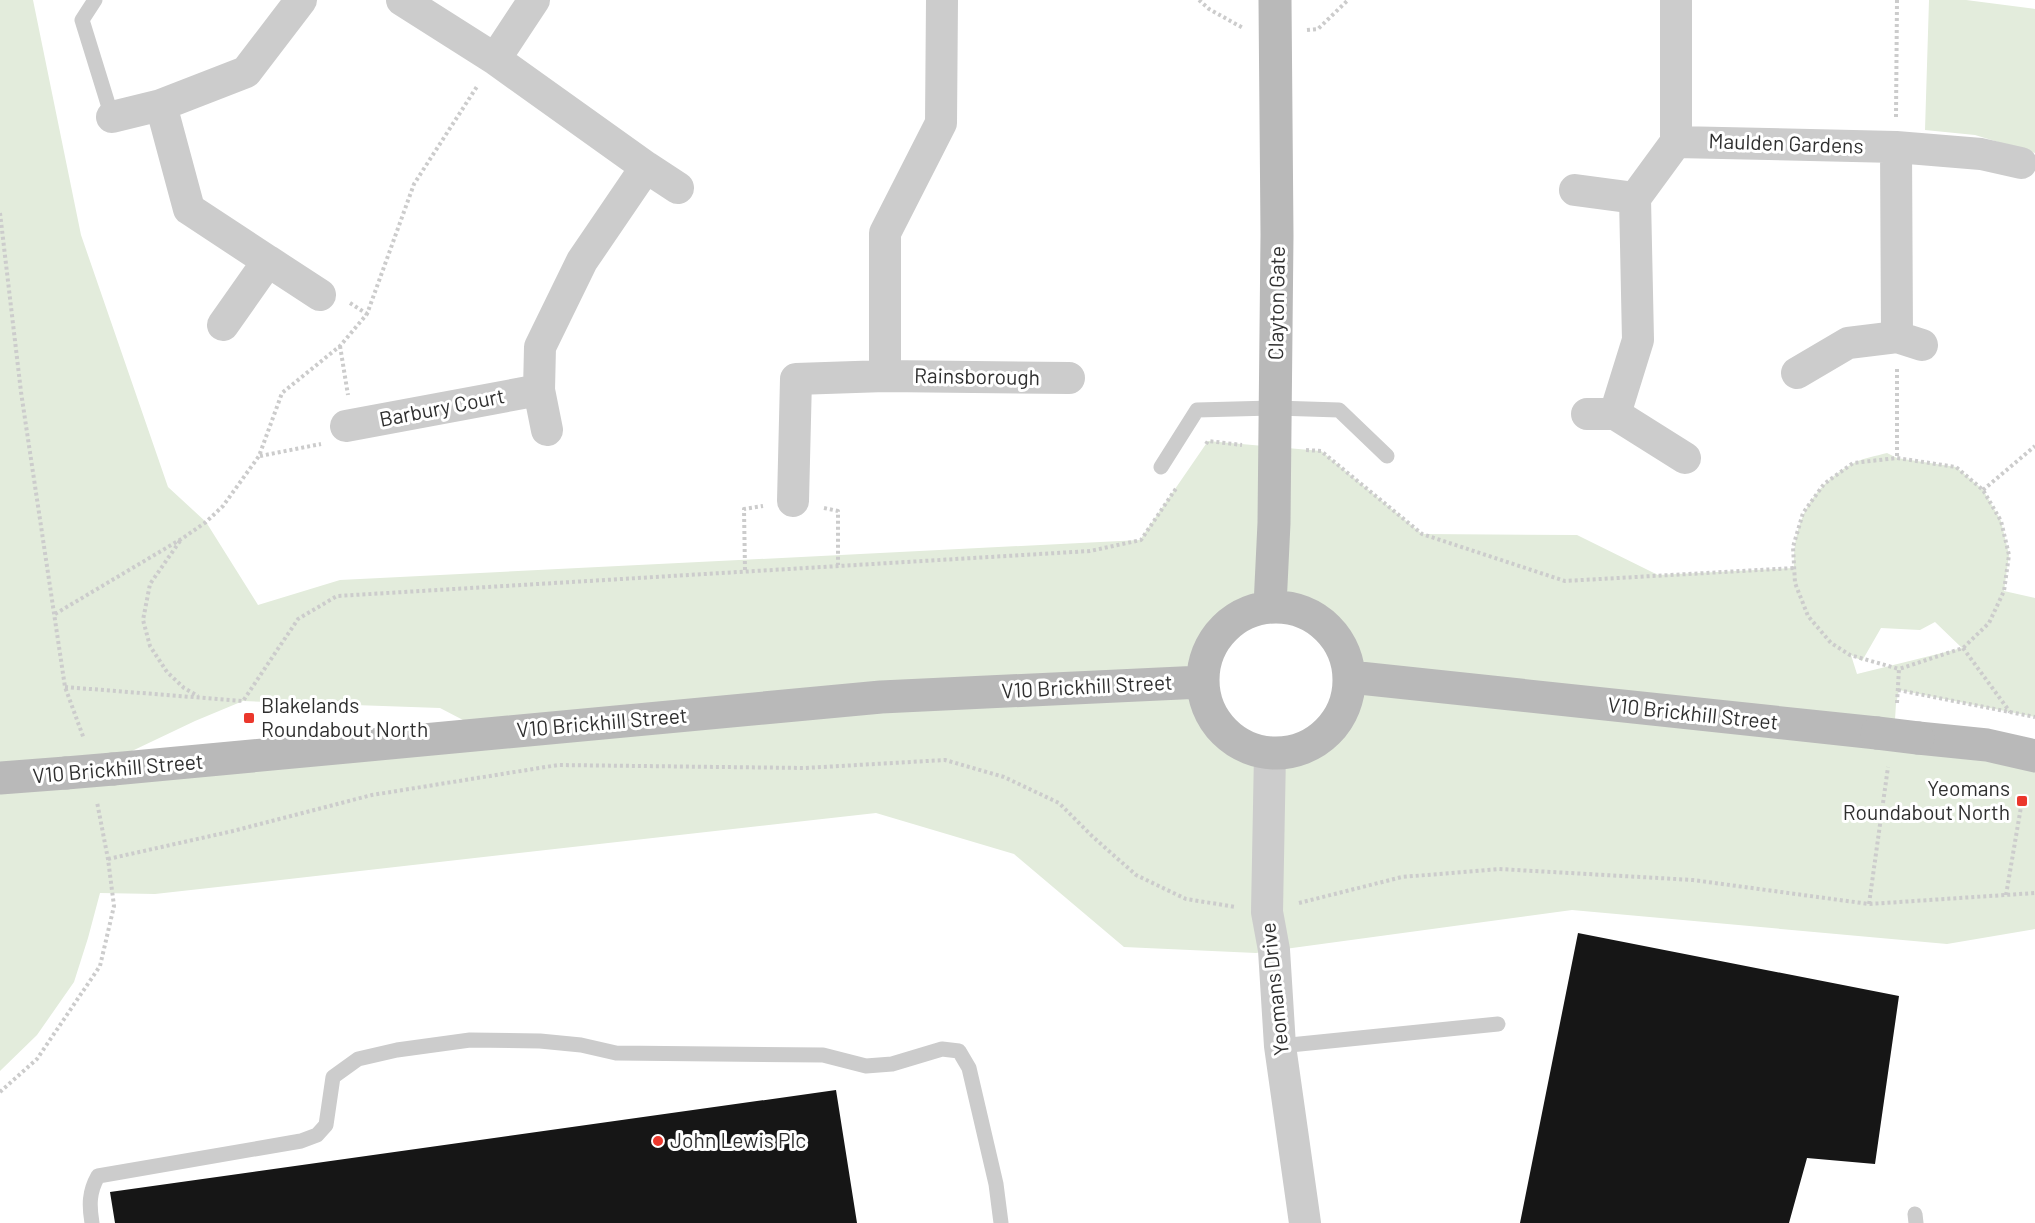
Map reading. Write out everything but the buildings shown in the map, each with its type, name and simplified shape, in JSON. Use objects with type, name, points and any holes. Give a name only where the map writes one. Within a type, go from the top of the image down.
[{"type":"street","points":[[112,117],[161,105],[246,72],[301,0]]},
{"type":"street","points":[[402,0],[495,59],[678,188]]},
{"type":"street","points":[[495,59],[534,0]]},
{"type":"street","name":"Rainsborough","points":[[885,376],[885,233],[940,123],[942,0]]},
{"type":"street","name":"Clayton Gate","points":[[1270,606],[1276,408],[1275,0]]},
{"type":"street","points":[[1676,0],[1676,141],[1635,198],[1638,340],[1601,414],[1685,458]]},
{"type":"street","points":[[161,105],[189,209],[320,295]]},
{"type":"street","name":"Maulden Gardens","points":[[1676,141],[1896,147],[1981,154],[2021,163]]},
{"type":"street","points":[[1797,373],[1848,343],[1909,341],[1896,147]]},
{"type":"street","points":[[547,430],[538,390],[540,347],[582,261],[646,167]]},
{"type":"street","points":[[1575,190],[1635,198]]},
{"type":"street","points":[[223,325],[268,261]]},
{"type":"street","name":"Rainsborough","points":[[794,501],[796,379],[885,376],[1069,378]]},
{"type":"street","name":"Barbury Court","points":[[349,425],[538,390]]},
{"type":"street","points":[[1270,606],[1298,609],[1318,619],[1337,637],[1346,657],[1350,677],[1346,705],[1326,734],[1301,749],[1287,753],[1269,753],[1239,744],[1221,728],[1206,704],[1202,682],[1208,652],[1225,626],[1247,612],[1270,606]]},
{"type":"street","name":"V10 Brickhill Street","points":[[1350,677],[1918,738],[1987,746],[2035,756]]},
{"type":"street","name":"V10 Brickhill Street","points":[[1,780],[66,773],[104,782],[881,697],[1202,682]]},
{"type":"street","name":"Yeomans Drive","points":[[1269,753],[1268,912],[1274,950],[1280,1046],[1305,1223]]},
{"type":"lane","points":[[96,0],[82,20],[112,117]]},
{"type":"lane","points":[[1161,467],[1197,410],[1276,408],[1339,410],[1387,456]]},
{"type":"lane","points":[[1280,1046],[1498,1024]]},
{"type":"lane","points":[[92,1223],[91,1189],[98,1176],[309,1138],[317,1135],[326,1125],[333,1077],[358,1059],[397,1050],[470,1040],[540,1041],[581,1045],[616,1053],[823,1055],[866,1066],[892,1064],[942,1049],[959,1051],[969,1068],[996,1184],[1002,1223]]},
{"type":"path","points":[[1896,147],[1897,0]]},
{"type":"path","points":[[55,614],[183,538],[206,522],[223,506],[260,456],[282,393],[340,346],[367,314],[414,184],[495,59]]},
{"type":"path","points":[[0,213],[21,392],[65,687],[84,740]]},
{"type":"path","points":[[1897,458],[1909,341]]},
{"type":"path","points":[[260,456],[338,440],[349,425],[340,346]]},
{"type":"path","points":[[1202,451],[1208,441],[1321,451],[1422,534],[1565,581],[1794,568]]},
{"type":"path","points":[[1983,490],[2035,446]]},
{"type":"path","points":[[1897,458],[1956,467],[1983,490],[2001,521],[2008,555],[2004,591],[1989,623],[1963,648],[1899,669],[1850,655],[1831,643],[1808,616],[1795,583],[1793,547],[1803,513],[1824,484],[1853,463],[1897,458]]},
{"type":"path","points":[[65,687],[243,701],[298,619],[337,596],[1090,551],[1141,540],[1181,480]]},
{"type":"path","points":[[183,538],[150,584],[143,620],[150,646],[167,672],[184,688],[202,698]]},
{"type":"path","points":[[1963,648],[2010,712]]},
{"type":"path","points":[[1869,904],[1887,736],[1898,690],[1899,669]]},
{"type":"path","points":[[1898,690],[2035,717]]},
{"type":"path","points":[[108,859],[232,831],[372,795],[558,765],[805,768],[945,760],[1004,777],[1059,802],[1092,836],[1136,875],[1186,898],[1268,912],[1402,877],[1499,869],[1693,880],[1869,904],[2035,893]]},
{"type":"path","points":[[0,1092],[37,1059],[100,966],[114,906],[108,859],[104,782]]},
{"type":"path","points":[[2006,895],[2022,801]]},
{"type":"green space","points":[[0,0],[33,0],[81,235],[168,487],[206,522],[258,605],[340,580],[1140,540],[1208,441],[1321,451],[1422,534],[1577,535],[1658,575],[1794,568],[1794,552],[1801,521],[1816,495],[1826,483],[1852,464],[1887,453],[1897,458],[1956,467],[1983,490],[2001,521],[2009,555],[2004,591],[2035,598],[2035,717],[1899,690],[1894,735],[2035,756],[2035,929],[1947,944],[1572,910],[1256,953],[1124,947],[1014,854],[876,813],[155,894],[100,893],[74,982],[37,1035],[0,1071]],"holes":[[[1269,606],[1294,608],[1317,619],[1327,628],[1342,649],[1348,672],[1347,695],[1339,716],[1325,734],[1306,747],[1283,753],[1258,750],[1242,744],[1232,739],[1220,727],[1207,703],[1204,676],[1209,650],[1224,627],[1245,614]],[[1935,622],[1962,648],[1857,674],[1851,655],[1862,661],[1881,628],[1920,630]],[[243,701],[440,708],[488,733],[92,770]]]},
{"type":"green space","points":[[1929,0],[1966,0],[2035,9],[2035,153],[1975,135],[1925,130]]},
{"type":"place","name":"Blakelands Roundabout North","points":[[249,718]]},
{"type":"place","name":"Yeomans Roundabout North","points":[[2022,801]]},
{"type":"place","name":"John Lewis Plc","points":[[658,1141]]}]
